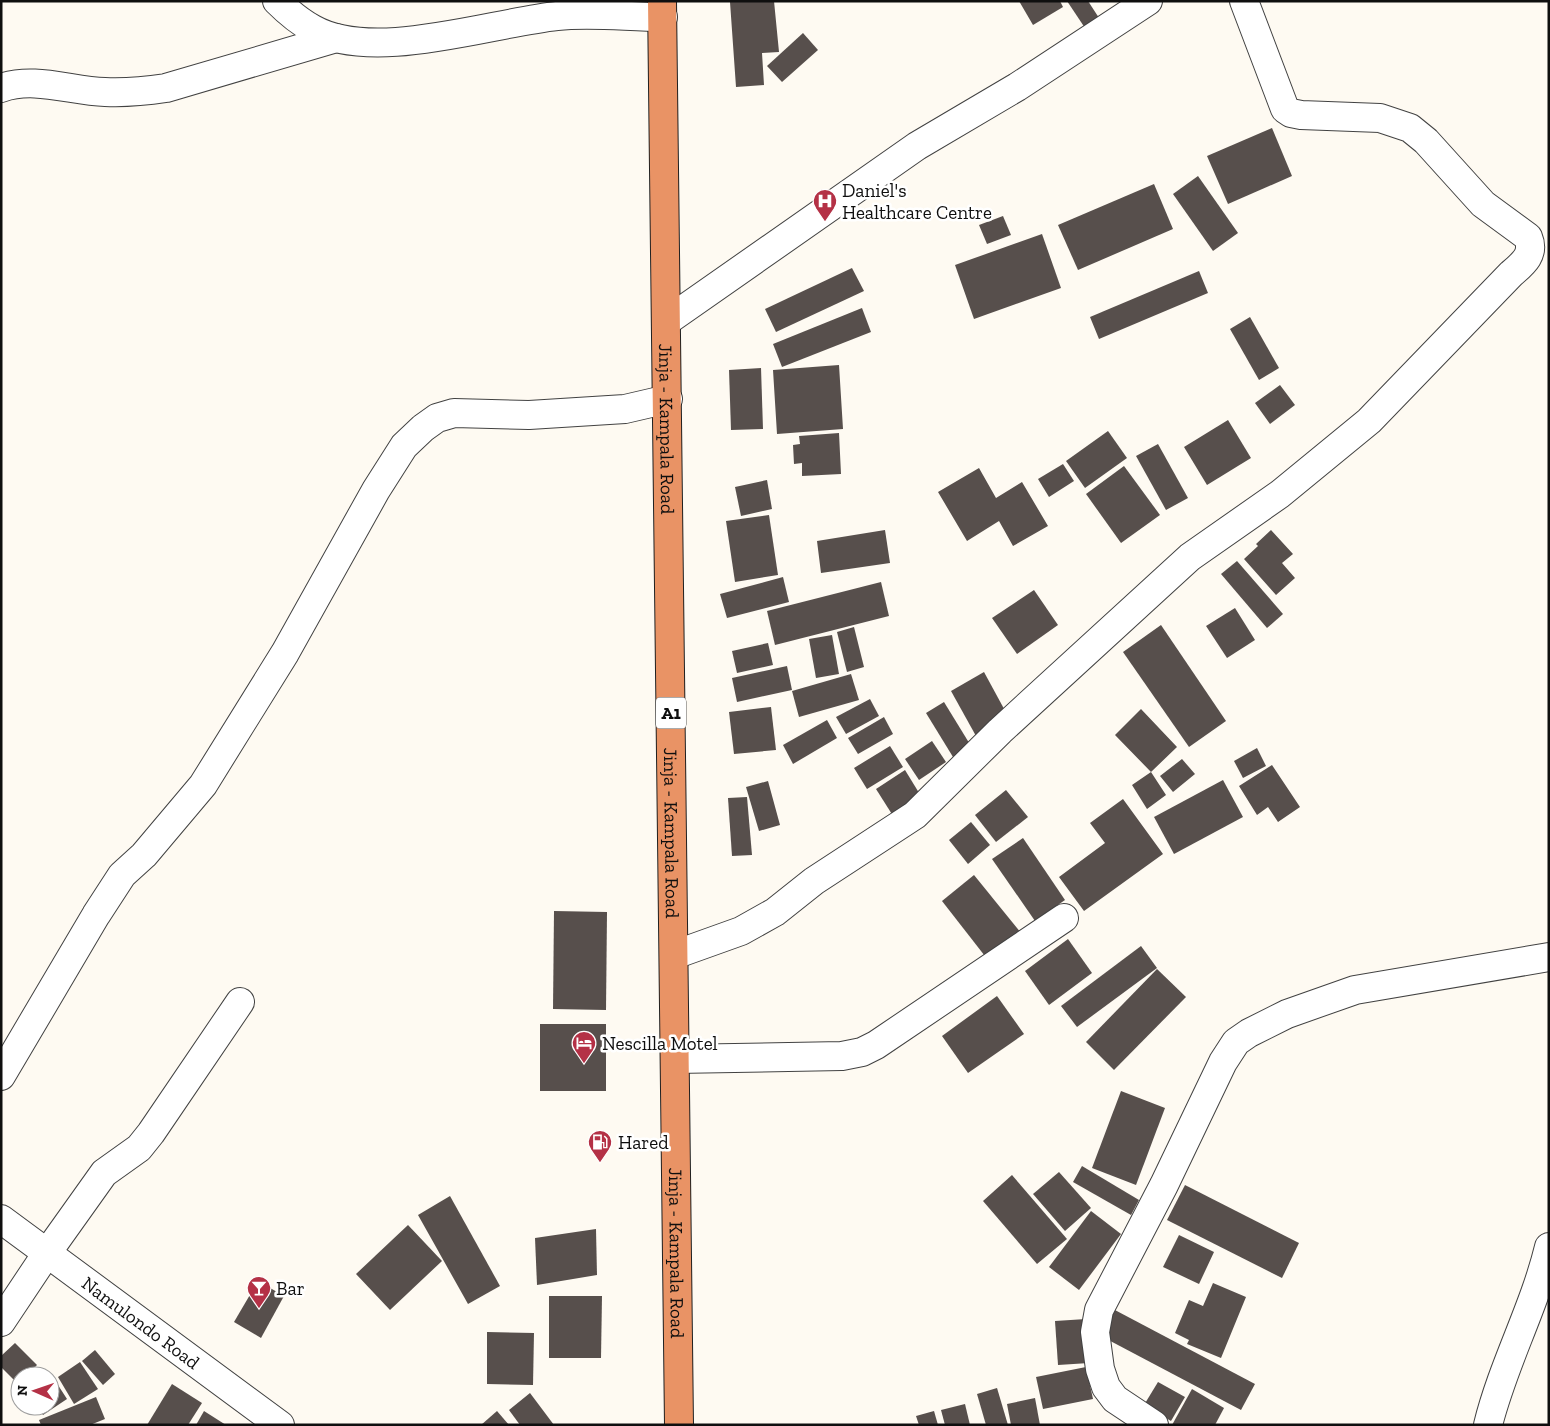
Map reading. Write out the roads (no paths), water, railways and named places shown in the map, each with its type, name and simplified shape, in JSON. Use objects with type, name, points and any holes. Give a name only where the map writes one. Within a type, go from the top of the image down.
[{"type":"highway","name":"Jinja - Kampala Road","points":[[663,9],[678,1425]]},
{"type":"street","points":[[277,1],[313,30],[336,38],[373,43],[417,40],[513,22],[559,16],[663,9]]},
{"type":"street","points":[[667,321],[917,146],[1017,87],[1148,1]]},
{"type":"street","points":[[674,955],[741,931],[775,912],[814,881],[915,815],[1000,731],[1190,557],[1280,494],[1369,421],[1511,274],[1524,264],[1531,253],[1528,237],[1483,204],[1426,141],[1410,128],[1380,118],[1300,115],[1285,109],[1244,1]]},
{"type":"street","points":[[1,88],[34,84],[103,92],[148,91],[166,88],[336,38]]},
{"type":"street","points":[[1,1076],[96,914],[122,875],[144,855],[203,785],[285,653],[376,490],[404,446],[437,418],[454,413],[529,416],[625,409],[668,399]]},
{"type":"street","points":[[674,1059],[842,1056],[862,1052],[876,1045],[1064,918]]},
{"type":"street","points":[[1154,1425],[1115,1399],[1106,1387],[1100,1368],[1095,1332],[1100,1310],[1164,1185],[1223,1062],[1236,1042],[1248,1033],[1287,1014],[1355,990],[1549,957]]},
{"type":"street","points":[[1,1322],[104,1173],[139,1148],[151,1133],[240,1002]]},
{"type":"street","name":"Namulondo Road","points":[[1,1219],[280,1425]]},
{"type":"street","points":[[1488,1425],[1500,1382],[1510,1362],[1541,1281],[1549,1248]]},
{"type":"place","name":"Daniel's Healthcare Centre","points":[[825,222]]},
{"type":"place","name":"Nescilla Motel","points":[[584,1064]]},
{"type":"place","name":"Hared","points":[[600,1163]]},
{"type":"place","name":"Bar","points":[[259,1309]]}]
